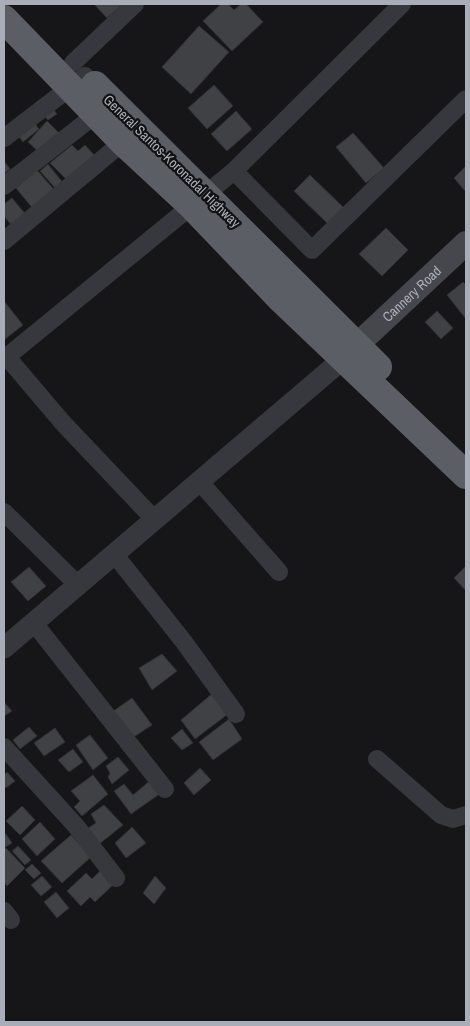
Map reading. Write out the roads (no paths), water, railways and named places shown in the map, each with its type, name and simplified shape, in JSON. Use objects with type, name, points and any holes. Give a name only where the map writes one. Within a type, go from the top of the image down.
[{"type":"highway","name":"General Santos-Koronadal Highway","points":[[6,17],[76,75],[104,108],[198,200],[273,291],[323,325],[350,353]]},
{"type":"highway","name":"General Santos-Koronadal Highway","points":[[104,108],[123,142],[198,200]]},
{"type":"highway","points":[[350,353],[466,454]]},
{"type":"highway","points":[[350,353],[466,475]]},
{"type":"main road","name":"Cannery Road","points":[[350,353],[466,244]]},
{"type":"street","points":[[4,138],[76,75],[135,4]]},
{"type":"street","points":[[155,520],[63,423],[5,358],[234,171],[402,4]]},
{"type":"street","points":[[234,171],[312,250],[466,99]]},
{"type":"street","points":[[4,186],[104,108]]},
{"type":"street","points":[[4,241],[123,142]]},
{"type":"street","points":[[4,648],[350,353]]},
{"type":"street","points":[[199,480],[279,572]]},
{"type":"street","points":[[4,512],[78,586]]},
{"type":"street","points":[[115,555],[184,642],[236,714]]},
{"type":"street","points":[[34,623],[165,789]]},
{"type":"street","points":[[4,747],[76,826],[116,878]]},
{"type":"street","points":[[377,759],[441,815],[453,818],[466,815]]}]
